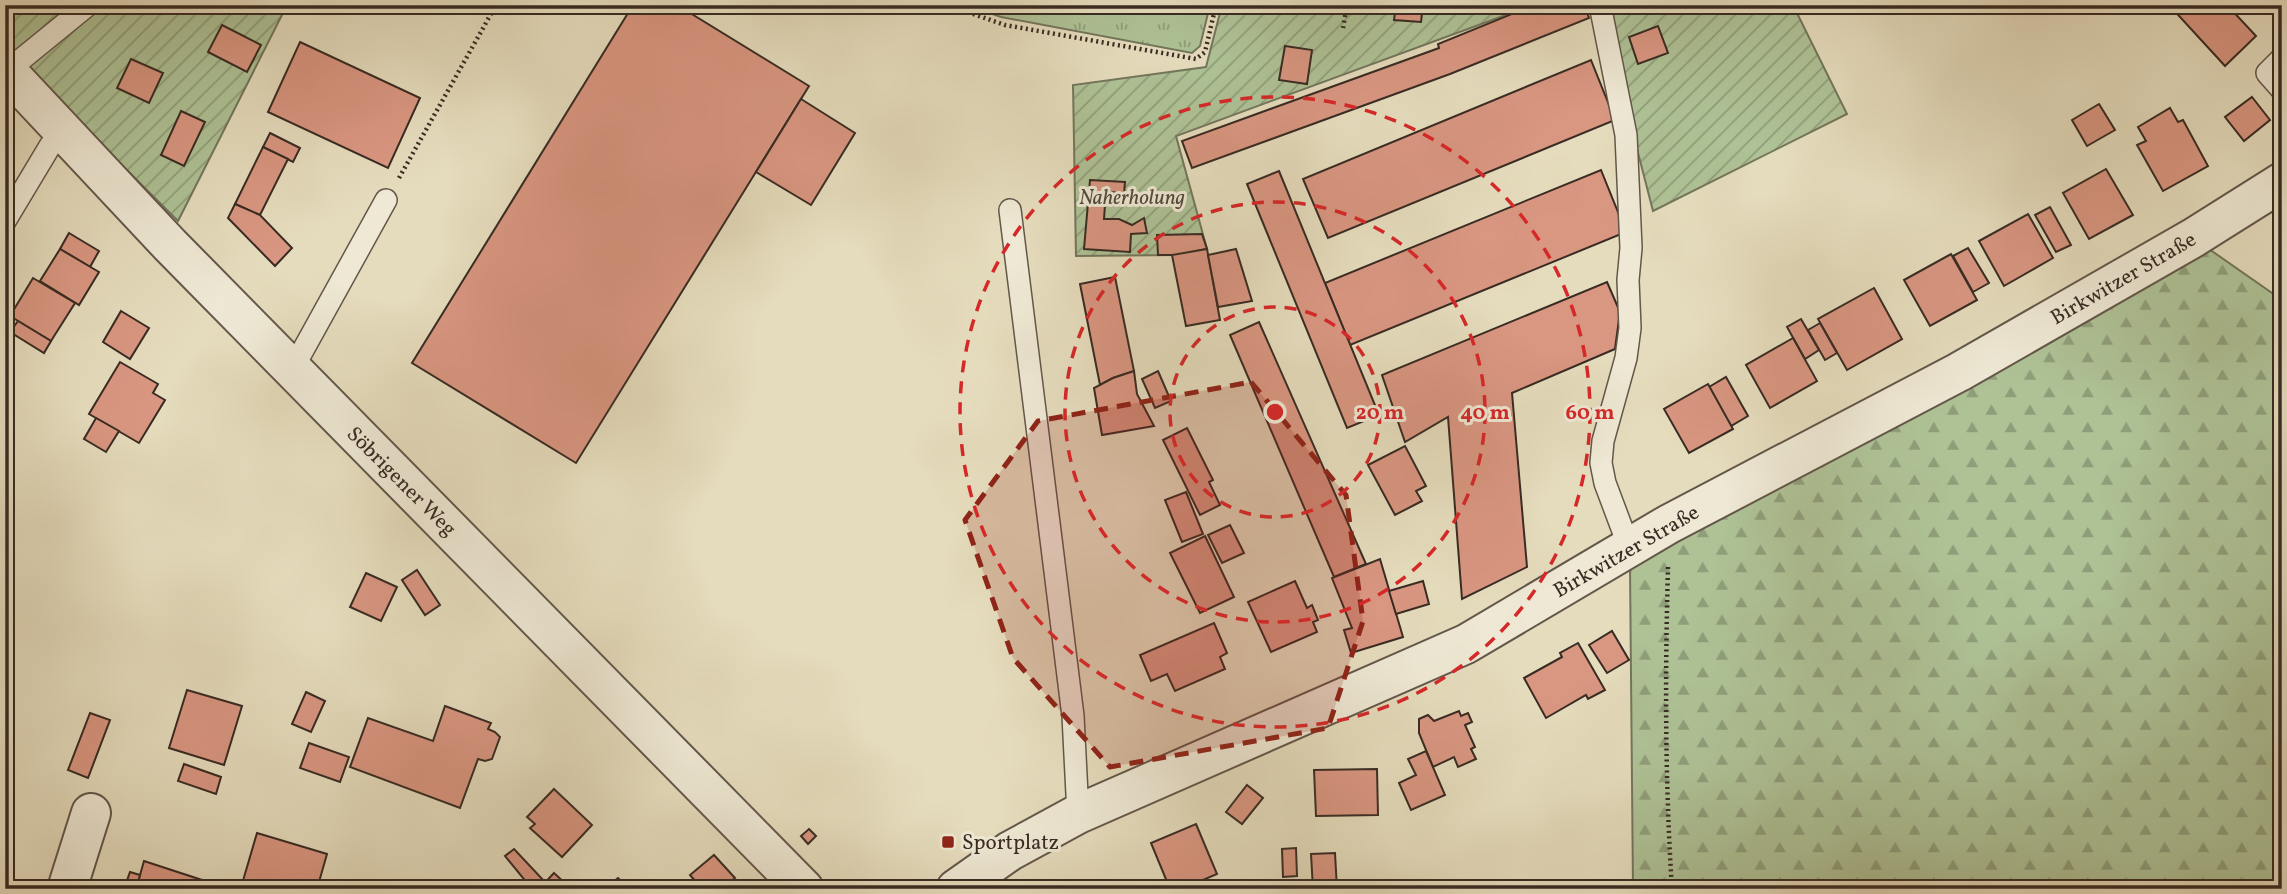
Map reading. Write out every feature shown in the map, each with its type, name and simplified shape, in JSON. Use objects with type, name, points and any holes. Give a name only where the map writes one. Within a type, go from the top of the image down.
[{"type":"street","name":"Söbrigener Weg","points":[[6,70],[170,245],[804,889]]},
{"type":"street","name":"Birkwitzer Straße","points":[[956,889],[1010,851],[1078,814],[1466,644],[1670,524],[1959,372],[2193,238],[2282,182]]},
{"type":"street","points":[[67,889],[91,813]]},
{"type":"lane","points":[[6,70],[88,5]]},
{"type":"lane","points":[[1600,5],[1626,135],[1632,248],[1628,280],[1630,328],[1626,358],[1603,441],[1601,463],[1605,483],[1629,547]]},
{"type":"lane","points":[[2282,58],[2267,73],[2282,90]]},
{"type":"lane","points":[[5,222],[50,146],[63,131]]},
{"type":"lane","points":[[292,370],[386,200]]},
{"type":"lane","points":[[1010,210],[1073,716],[1078,814]]},
{"type":"path","points":[[386,200],[496,5]]},
{"type":"path","points":[[947,5],[1005,25],[1196,59],[1205,52],[1216,5]]},
{"type":"path","points":[[1343,28],[1347,5]]},
{"type":"path","points":[[1670,524],[1667,625],[1672,889]]},
{"type":"highlighted area","points":[[1251,382],[1346,495],[1363,621],[1328,728],[1110,767],[1013,658],[965,520],[1038,421]]},
{"type":"green space","points":[[5,5],[287,5],[178,221],[5,49]]},
{"type":"green space","points":[[967,5],[1210,5],[1200,46],[1192,53],[1001,17]]},
{"type":"green space","name":"Naherholung","points":[[1222,5],[1533,5],[1176,136],[1207,249],[1177,255],[1076,256],[1073,85],[1206,67]]},
{"type":"green space","points":[[1600,5],[1793,5],[1847,114],[1653,211]]},
{"type":"green space","points":[[2209,249],[2282,300],[2282,889],[1633,889],[1630,567],[1966,388]]},
{"type":"building","points":[[633,5],[677,5],[809,86],[576,463],[412,363]]},
{"type":"building","points":[[1396,5],[1423,5],[1421,22],[1394,20]]},
{"type":"building","points":[[1534,5],[1584,5],[1589,18],[1450,74],[1192,168],[1182,141],[1439,48],[1438,44]]},
{"type":"building","points":[[2169,5],[2227,5],[2256,36],[2225,66]]},
{"type":"building","points":[[222,25],[261,45],[247,72],[208,52]]},
{"type":"building","points":[[1658,26],[1668,53],[1638,64],[1629,37]]},
{"type":"building","points":[[300,42],[420,98],[388,168],[268,112]]},
{"type":"building","points":[[1285,46],[1312,50],[1307,84],[1279,80]]},
{"type":"building","points":[[131,59],[163,73],[149,103],[117,88]]},
{"type":"building","points":[[1591,60],[1615,120],[1328,238],[1303,179]]},
{"type":"building","points":[[2252,97],[2270,120],[2244,141],[2225,117]]},
{"type":"building","points":[[801,99],[855,133],[811,205],[756,172]]},
{"type":"building","points":[[2099,104],[2115,130],[2087,146],[2072,120]]},
{"type":"building","points":[[2170,108],[2178,122],[2183,120],[2208,166],[2163,191],[2137,145],[2146,141],[2138,127]]},
{"type":"building","points":[[181,111],[205,122],[184,166],[161,155]]},
{"type":"building","points":[[270,133],[300,148],[293,162],[263,147]]},
{"type":"building","points":[[263,147],[288,159],[260,215],[235,204]]},
{"type":"building","points":[[2106,169],[2133,215],[2089,239],[2063,193]]},
{"type":"building","points":[[1601,170],[1626,232],[1350,345],[1325,283]]},
{"type":"building","points":[[1279,171],[1379,415],[1347,428],[1247,184]]},
{"type":"building","points":[[1090,180],[1125,182],[1124,194],[1106,191],[1104,219],[1119,219],[1132,225],[1144,218],[1147,233],[1131,234],[1130,252],[1084,249]]},
{"type":"building","points":[[235,204],[260,215],[292,248],[275,266],[228,218]]},
{"type":"building","points":[[2050,207],[2071,245],[2056,252],[2035,215]]},
{"type":"building","points":[[2028,214],[2053,258],[2004,286],[1979,241]]},
{"type":"building","points":[[69,233],[99,251],[90,267],[60,249]]},
{"type":"building","points":[[1202,234],[1207,249],[1177,255],[1158,255],[1157,235]]},
{"type":"building","points":[[1968,248],[1989,283],[1973,292],[1953,256]]},
{"type":"building","points":[[60,249],[99,272],[79,305],[40,281]]},
{"type":"building","points":[[1207,249],[1220,320],[1186,326],[1172,255]]},
{"type":"building","points":[[1236,249],[1252,301],[1218,307],[1208,255]]},
{"type":"building","points":[[1951,254],[1977,300],[1930,326],[1904,280]]},
{"type":"building","points":[[1115,277],[1134,371],[1100,385],[1080,284]]},
{"type":"building","points":[[33,278],[75,303],[51,341],[10,316]]},
{"type":"building","points":[[1607,282],[1620,312],[1615,349],[1512,393],[1527,567],[1462,599],[1448,417],[1405,442],[1382,375]]},
{"type":"building","points":[[1874,288],[1902,339],[1847,370],[1818,319]]},
{"type":"building","points":[[121,311],[149,328],[130,359],[103,342]]},
{"type":"building","points":[[1801,319],[1819,350],[1805,359],[1787,327]]},
{"type":"building","points":[[18,321],[51,341],[44,353],[10,332]]},
{"type":"building","points":[[1259,322],[1366,564],[1334,577],[1230,335]]},
{"type":"building","points":[[1820,323],[1837,353],[1825,360],[1808,330]]},
{"type":"building","points":[[1793,338],[1817,381],[1770,408],[1746,365]]},
{"type":"building","points":[[120,362],[158,384],[153,393],[165,400],[139,443],[89,414]]},
{"type":"building","points":[[1134,371],[1137,394],[1154,426],[1102,435],[1094,388]]},
{"type":"building","points":[[1158,371],[1171,401],[1155,408],[1142,379]]},
{"type":"building","points":[[1726,377],[1748,416],[1731,426],[1709,387]]},
{"type":"building","points":[[1708,384],[1733,429],[1689,453],[1664,409]]},
{"type":"building","points":[[96,418],[119,431],[106,452],[84,439]]},
{"type":"building","points":[[1187,428],[1213,480],[1209,482],[1220,505],[1200,515],[1163,440]]},
{"type":"building","points":[[1405,446],[1426,486],[1416,491],[1422,501],[1395,515],[1368,465]]},
{"type":"building","points":[[1186,492],[1203,534],[1182,542],[1165,500]]},
{"type":"building","points":[[1230,525],[1244,553],[1222,563],[1208,535]]},
{"type":"building","points":[[1205,536],[1234,597],[1200,613],[1170,553]]},
{"type":"building","points":[[1380,559],[1403,637],[1351,653],[1344,630],[1352,628],[1332,578]]},
{"type":"building","points":[[417,570],[440,605],[425,615],[402,580]]},
{"type":"building","points":[[366,573],[397,587],[381,621],[350,607]]},
{"type":"building","points":[[1295,581],[1307,608],[1312,605],[1318,620],[1313,622],[1317,632],[1271,652],[1248,602]]},
{"type":"building","points":[[1423,581],[1429,604],[1396,614],[1389,591]]},
{"type":"building","points":[[1214,623],[1227,653],[1220,657],[1225,669],[1175,691],[1167,674],[1151,681],[1140,655]]},
{"type":"building","points":[[1612,631],[1629,660],[1607,673],[1589,645]]},
{"type":"building","points":[[1578,643],[1605,690],[1588,699],[1586,695],[1546,718],[1524,678],[1562,657],[1560,653]]},
{"type":"building","points":[[187,690],[242,706],[224,765],[169,748]]},
{"type":"building","points":[[306,692],[325,701],[311,732],[292,724]]},
{"type":"building","points":[[445,706],[491,723],[488,729],[500,737],[492,759],[478,759],[460,808],[350,767],[368,718],[433,741]]},
{"type":"building","points":[[1459,711],[1461,716],[1468,713],[1472,722],[1465,725],[1475,747],[1471,749],[1476,759],[1458,767],[1454,757],[1433,767],[1419,733],[1419,719],[1428,715],[1434,721]]},
{"type":"building","points":[[90,713],[110,720],[88,778],[68,770]]},
{"type":"building","points":[[309,743],[349,757],[340,782],[300,768]]},
{"type":"building","points":[[1426,751],[1445,795],[1411,810],[1399,783],[1416,775],[1408,759]]},
{"type":"building","points":[[184,764],[221,777],[216,794],[178,781]]},
{"type":"building","points":[[1377,769],[1378,815],[1316,816],[1314,770]]},
{"type":"building","points":[[1247,785],[1263,798],[1242,824],[1226,812]]},
{"type":"building","points":[[554,789],[592,825],[562,857],[530,828],[535,824],[527,817]]},
{"type":"building","points":[[1196,824],[1217,874],[1182,889],[1170,889],[1151,843]]},
{"type":"building","points":[[809,829],[816,836],[808,844],[801,836]]},
{"type":"building","points":[[257,833],[327,854],[317,889],[257,889],[242,884]]},
{"type":"building","points":[[1296,848],[1297,876],[1283,877],[1282,849]]},
{"type":"building","points":[[514,849],[545,882],[539,889],[532,889],[505,856]]},
{"type":"building","points":[[1335,853],[1337,889],[1313,889],[1311,854]]},
{"type":"building","points":[[714,855],[735,878],[722,889],[702,889],[690,875]]},
{"type":"building","points":[[144,861],[205,881],[202,889],[136,889]]},
{"type":"building","points":[[130,872],[140,875],[136,889],[124,889]]},
{"type":"building","points":[[554,873],[567,885],[563,889],[539,889]]},
{"type":"building","points":[[618,878],[629,889],[604,889]]},
{"type":"building","points":[[205,881],[228,889],[202,889]]},
{"type":"place","name":"Sportplatz","points":[[948,842]]}]
